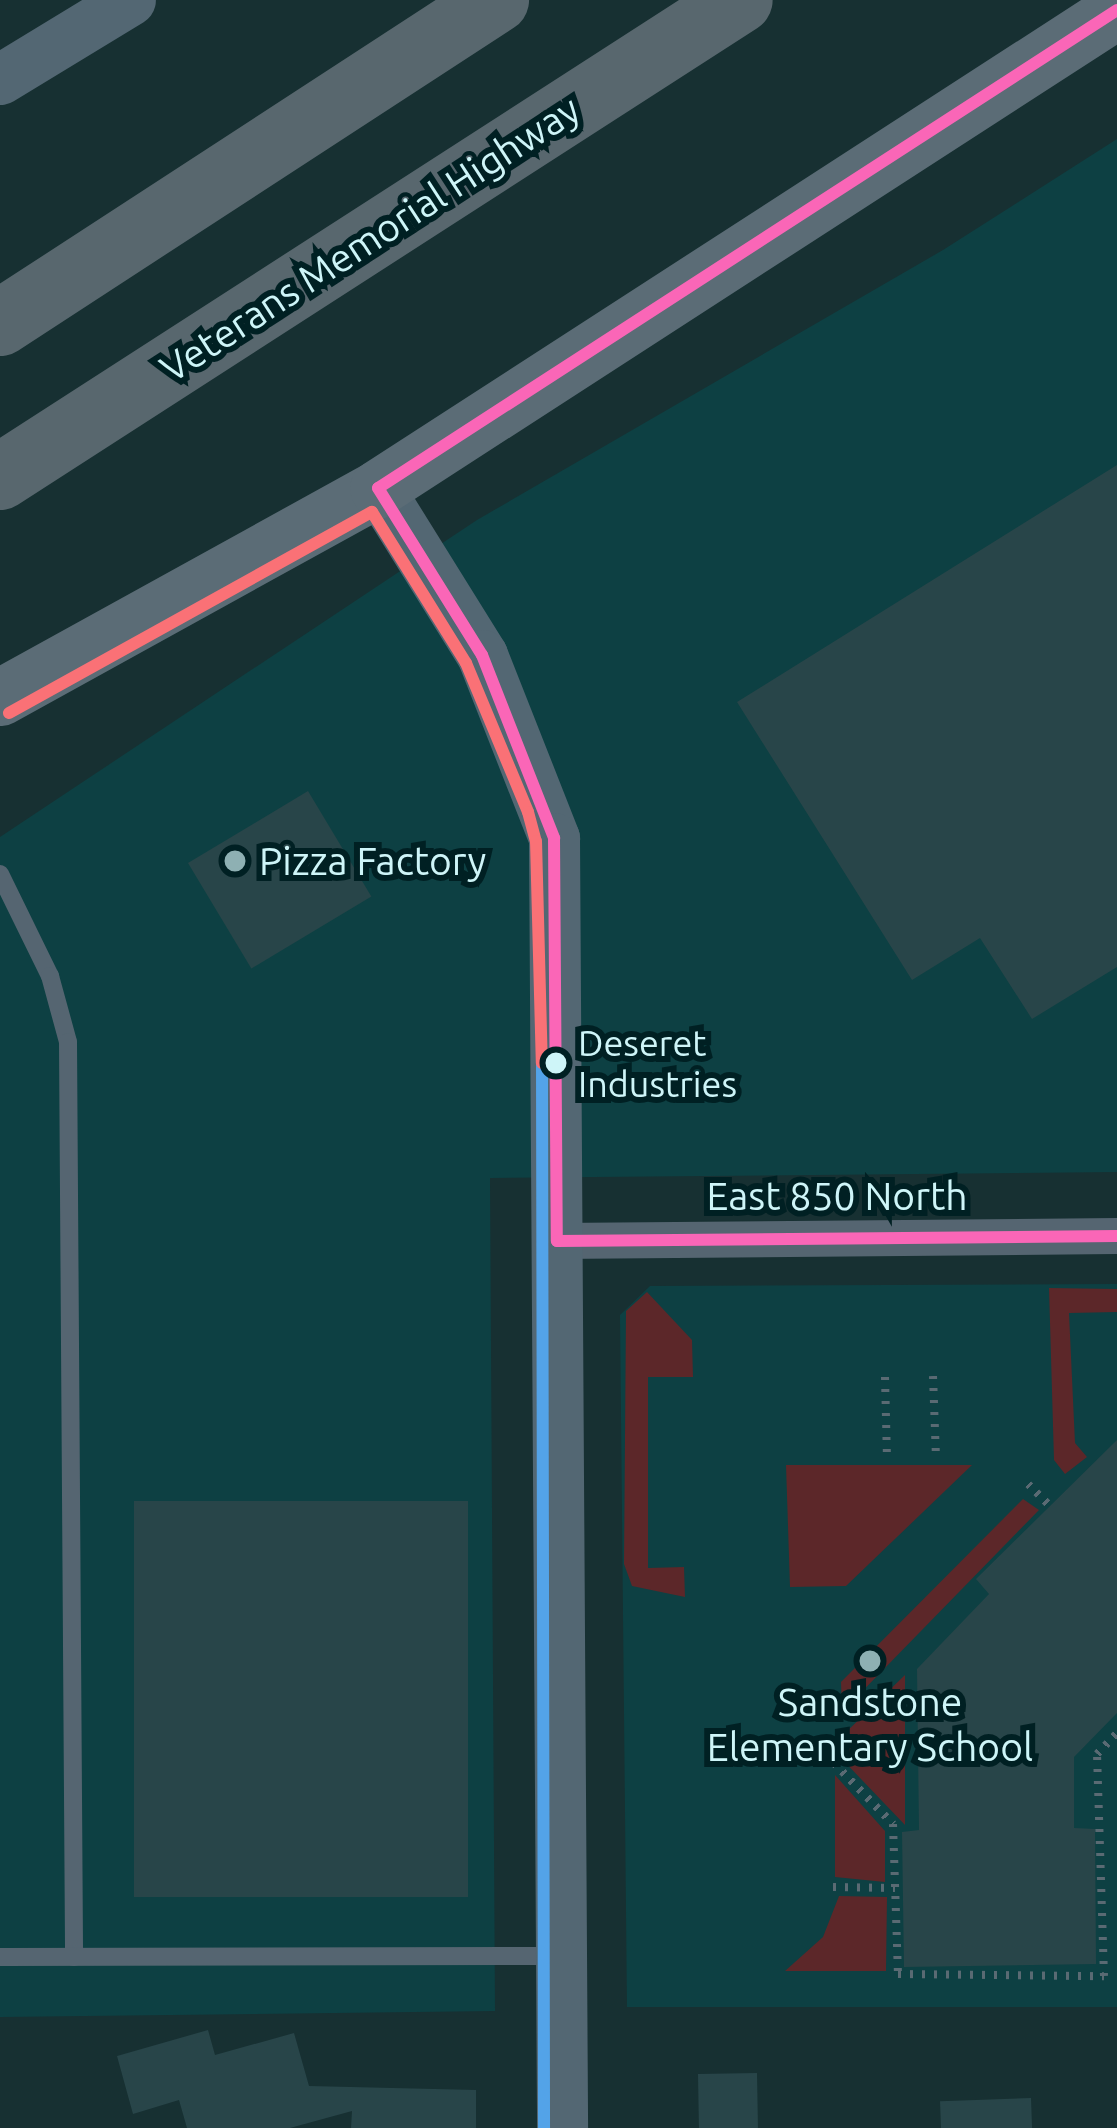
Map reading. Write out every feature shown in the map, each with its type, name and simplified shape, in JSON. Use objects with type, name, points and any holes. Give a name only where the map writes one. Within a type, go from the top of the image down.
[{"type":"highway","points":[[0,322],[496,0]]},
{"type":"highway","name":"Veterans Memorial Highway","points":[[0,477],[740,0]]},
{"type":"main road","points":[[0,697],[378,488],[1117,10]]},
{"type":"street","points":[[0,79],[130,0]]},
{"type":"street","points":[[378,488],[482,655],[554,838],[562,2128]]},
{"type":"street","name":"East 850 North","points":[[557,1241],[1117,1236]]},
{"type":"lane","points":[[0,874],[50,976],[68,1042],[74,1957]]},
{"type":"lane","points":[[0,1957],[560,1956]]},
{"type":"path","points":[[932,1376],[936,1457]]},
{"type":"path","points":[[885,1377],[887,1457]]},
{"type":"path","points":[[1028,1484],[1050,1506]]},
{"type":"path","points":[[834,1763],[893,1824],[898,1974],[1104,1976],[1096,1754],[1117,1733]]},
{"type":"path","points":[[833,1887],[895,1888]]},
{"type":"shaded area","points":[[1117,139],[1117,1172],[490,1178],[495,2011],[0,2017],[0,837],[477,520],[943,250]]},
{"type":"shaded area","name":"Sandstone Elementary School","points":[[1117,1284],[1117,2007],[627,2007],[620,1315],[650,1286]]},
{"type":"shaded area","points":[[1049,1288],[1117,1289],[1117,1312],[1069,1313],[1075,1443],[1087,1457],[1065,1474],[1054,1460]]},
{"type":"shaded area","points":[[647,1292],[692,1340],[693,1377],[648,1377],[648,1568],[684,1567],[685,1597],[632,1586],[624,1564],[626,1311]]},
{"type":"shaded area","points":[[786,1465],[972,1465],[846,1586],[790,1587]]},
{"type":"shaded area","points":[[1023,1499],[1039,1510],[842,1712],[841,1682]]},
{"type":"shaded area","points":[[905,1675],[905,1825],[839,1756],[849,1747],[842,1736]]},
{"type":"shaded area","points":[[835,1775],[885,1831],[885,1882],[835,1877]]},
{"type":"shaded area","points":[[839,1896],[887,1897],[886,1971],[785,1971],[823,1937]]},
{"type":"building","points":[[1117,465],[1117,967],[1032,1019],[980,938],[912,980],[737,702]]},
{"type":"building","points":[[308,791],[371,896],[251,969],[188,863]]},
{"type":"building","points":[[1117,1440],[1117,1713],[1074,1757],[1074,1828],[1095,1829],[1096,1964],[904,1967],[902,1832],[919,1830],[917,1669],[989,1594],[976,1579]]},
{"type":"building","points":[[134,1501],[468,1501],[468,1897],[134,1897]]},
{"type":"building","points":[[208,2030],[215,2055],[294,2033],[309,2086],[476,2090],[476,2128],[351,2128],[352,2111],[290,2128],[187,2128],[179,2100],[133,2114],[117,2056]]},
{"type":"building","points":[[757,2073],[758,2128],[699,2128],[698,2074]]},
{"type":"building","points":[[1031,2098],[1032,2128],[941,2128],[940,2101]]},
{"type":"transit line","points":[[1117,10],[378,488],[482,655],[554,838],[557,1241],[1117,1236]]},
{"type":"transit line","points":[[9,713],[372,512],[466,663],[528,812],[536,841],[542,1063]]},
{"type":"transit line","points":[[542,1063],[544,2128]]},
{"type":"place","name":"Pizza Factory","points":[[235,861]]},
{"type":"place","name":"Deseret Industries","points":[[556,1063]]},
{"type":"place","name":"Sandstone Elementary School","points":[[870,1661]]}]
